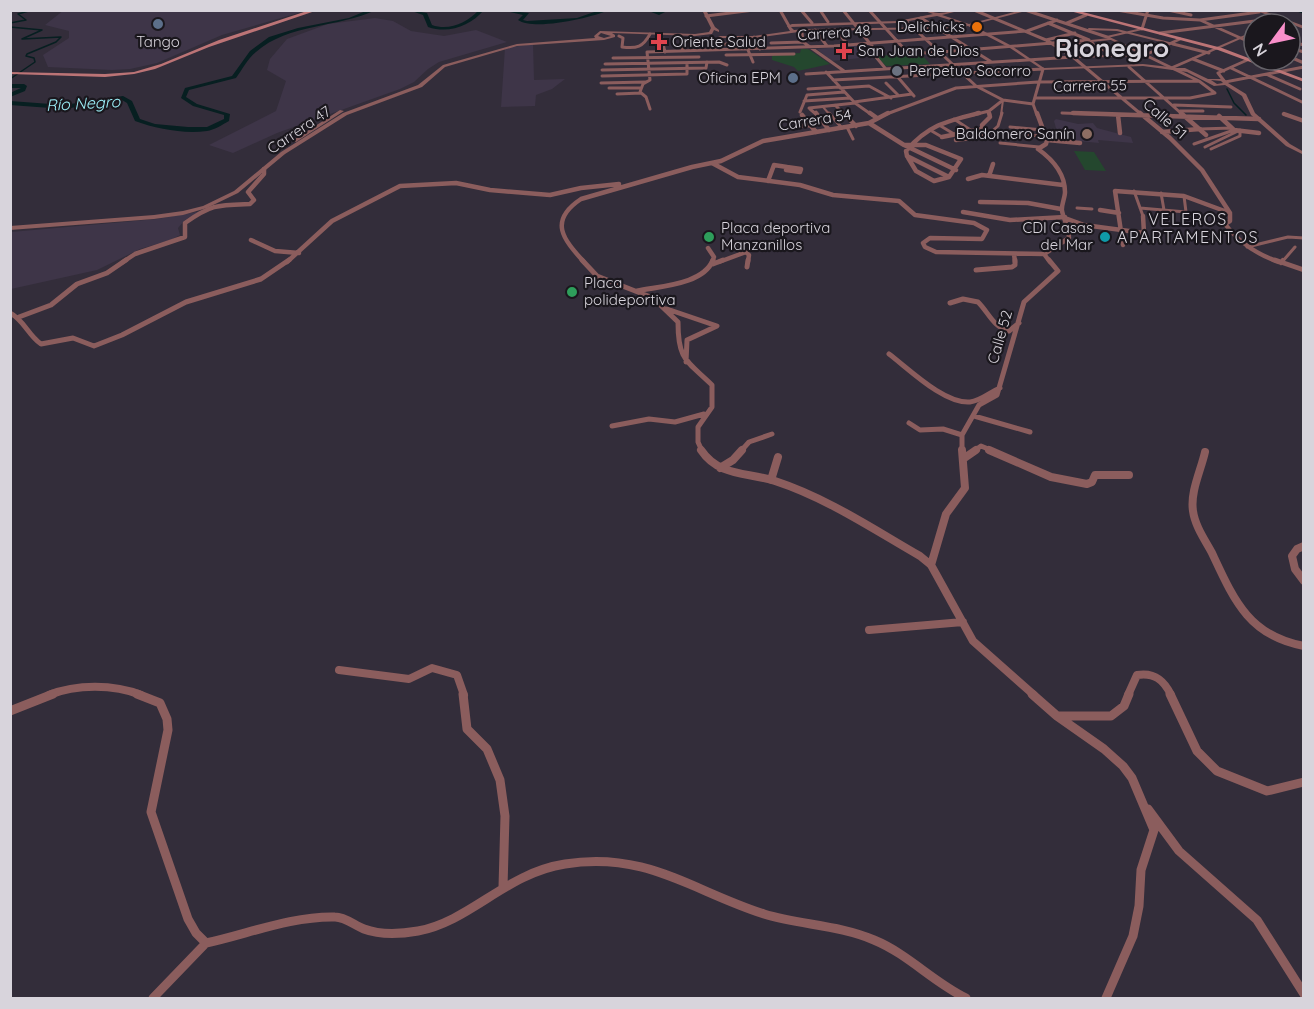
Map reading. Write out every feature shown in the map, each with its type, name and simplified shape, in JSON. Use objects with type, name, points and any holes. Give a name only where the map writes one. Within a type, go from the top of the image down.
[{"type":"main road","points":[[43,72],[48,69],[69,69],[115,72],[144,67],[222,37],[307,10]]},
{"type":"main road","points":[[33,70],[105,75],[135,72],[160,66],[221,41],[316,10]]},
{"type":"main road","points":[[1068,10],[1242,55]]},
{"type":"main road","points":[[11,71],[69,69]]},
{"type":"main road","points":[[1283,72],[1304,81]]},
{"type":"street","points":[[704,10],[717,34]]},
{"type":"street","points":[[706,16],[754,10]]},
{"type":"street","points":[[780,10],[800,32],[802,42],[844,71]]},
{"type":"street","points":[[801,10],[812,23]]},
{"type":"street","points":[[820,10],[828,22]]},
{"type":"street","points":[[843,10],[876,51],[876,57],[898,76],[912,94],[922,99]]},
{"type":"street","points":[[869,10],[907,52],[942,52],[1090,41],[1142,29],[1147,12]]},
{"type":"street","points":[[924,10],[969,25],[1031,59],[1042,69]]},
{"type":"street","points":[[792,25],[906,21],[960,10]]},
{"type":"street","name":"Calle 51","points":[[974,10],[1055,44],[1073,57],[1162,132],[1202,170],[1230,213],[1230,221],[1225,224],[1230,234],[1247,247],[1281,263],[1304,270]]},
{"type":"street","points":[[1117,10],[1147,12],[1166,19],[1198,20],[1258,11]]},
{"type":"street","points":[[1168,10],[1191,15],[1240,39]]},
{"type":"street","points":[[1189,10],[1191,15]]},
{"type":"street","points":[[1221,10],[1234,16]]},
{"type":"street","points":[[598,36],[612,38],[650,34],[702,36],[717,34],[730,38],[741,38],[815,30],[914,30],[969,25],[1026,11],[1087,29],[1200,79]]},
{"type":"street","points":[[1057,26],[1086,15]]},
{"type":"street","points":[[921,18],[1004,69]]},
{"type":"street","name":"Carrera 48","points":[[647,55],[665,52],[684,54],[703,51],[826,46],[1027,31],[1057,20]]},
{"type":"street","points":[[906,21],[924,39],[942,52],[974,85],[1003,100],[1033,104]]},
{"type":"street","points":[[1048,23],[1075,33],[1110,55]]},
{"type":"street","points":[[1160,33],[1242,23]]},
{"type":"street","points":[[792,25],[800,32]]},
{"type":"street","points":[[1070,31],[1087,29],[1129,32],[1209,53]]},
{"type":"street","points":[[815,30],[826,46]]},
{"type":"street","points":[[836,30],[847,44]]},
{"type":"street","points":[[607,32],[613,34],[612,38]]},
{"type":"street","points":[[598,36],[607,32],[717,34],[741,38]]},
{"type":"street","points":[[1046,40],[1075,33]]},
{"type":"street","points":[[620,36],[623,38],[622,47],[640,48],[650,34]]},
{"type":"street","points":[[661,34],[665,52]]},
{"type":"street","points":[[779,34],[784,43]]},
{"type":"street","points":[[602,76],[687,74],[688,68],[681,35]]},
{"type":"street","points":[[768,35],[777,54]]},
{"type":"street","name":"Carrera 47","points":[[10,227],[192,207],[226,194],[281,149],[341,112],[415,85],[433,69],[447,62],[508,44],[598,36]]},
{"type":"street","name":"Carrera 47","points":[[10,227],[183,213],[205,207],[236,192],[296,145],[353,110],[420,86],[438,69],[458,61],[517,45],[598,36]]},
{"type":"street","points":[[702,36],[703,51]]},
{"type":"street","points":[[754,37],[760,49]]},
{"type":"street","points":[[730,38],[734,50]]},
{"type":"street","points":[[741,38],[753,62]]},
{"type":"street","points":[[806,74],[991,61],[1144,54],[1173,44],[1180,39]]},
{"type":"street","points":[[1174,67],[1240,39]]},
{"type":"street","points":[[771,43],[802,42]]},
{"type":"street","points":[[703,45],[732,44]]},
{"type":"street","points":[[613,58],[684,54],[699,57]]},
{"type":"street","points":[[726,56],[794,54]]},
{"type":"street","points":[[609,88],[640,87],[650,80],[647,55]]},
{"type":"street","points":[[736,55],[739,64]]},
{"type":"street","points":[[1193,59],[1223,71]]},
{"type":"street","points":[[602,70],[706,68],[706,62]]},
{"type":"street","points":[[605,64],[706,62],[726,64]]},
{"type":"street","points":[[1242,63],[1218,74],[1224,83],[1278,72]]},
{"type":"street","points":[[833,80],[1004,69],[1143,65],[1187,70],[1200,79]]},
{"type":"street","points":[[1128,67],[1206,135]]},
{"type":"street","points":[[1231,68],[1304,103]]},
{"type":"street","points":[[1000,143],[1039,147],[1046,144],[1047,138],[1033,104],[1042,69]]},
{"type":"street","points":[[826,72],[854,103],[877,118]]},
{"type":"street","points":[[1268,75],[1302,91]]},
{"type":"street","name":"Carrera 55","points":[[1035,98],[1204,97],[1215,92],[1200,79]]},
{"type":"street","name":"Carrera 54","points":[[637,291],[597,276],[562,236],[563,219],[572,206],[581,199],[712,163],[763,141],[869,123],[922,99],[956,88],[1038,82],[1209,80],[1224,83],[1244,95],[1250,110],[1259,119]]},
{"type":"street","points":[[601,83],[646,82]]},
{"type":"street","points":[[886,83],[898,95]]},
{"type":"street","points":[[859,86],[873,100]]},
{"type":"street","points":[[808,89],[869,86],[891,98]]},
{"type":"street","points":[[640,87],[640,93]]},
{"type":"street","points":[[1288,96],[1302,91]]},
{"type":"street","points":[[801,114],[807,95],[844,92]]},
{"type":"street","points":[[617,93],[640,93],[646,97],[650,109]]},
{"type":"street","points":[[809,108],[912,94]]},
{"type":"street","points":[[805,101],[850,98]]},
{"type":"street","points":[[826,100],[856,126]]},
{"type":"street","points":[[904,145],[915,143],[946,151],[961,159],[950,177],[934,181],[916,171],[906,151],[915,143],[918,136],[954,119],[988,111],[1003,100]]},
{"type":"street","points":[[956,141],[994,133],[1001,120],[1003,100]]},
{"type":"street","points":[[805,101],[829,130]]},
{"type":"street","points":[[1174,105],[1232,110],[1180,111]]},
{"type":"street","points":[[823,107],[845,128],[852,139]]},
{"type":"street","points":[[982,129],[990,117],[988,111]]},
{"type":"street","points":[[1062,113],[1259,119],[1288,145],[1304,154]]},
{"type":"street","points":[[801,114],[815,114]]},
{"type":"street","points":[[801,114],[816,132]]},
{"type":"street","points":[[1284,114],[1304,121]]},
{"type":"street","points":[[1118,115],[1120,133]]},
{"type":"street","points":[[1219,116],[1233,129]]},
{"type":"street","points":[[954,119],[972,131]]},
{"type":"street","points":[[869,123],[904,145],[956,170]]},
{"type":"street","points":[[320,124],[321,128],[329,126]]},
{"type":"street","points":[[798,126],[810,125]]},
{"type":"street","points":[[939,125],[954,134]]},
{"type":"street","points":[[1010,127],[1043,130]]},
{"type":"street","points":[[982,129],[986,136]]},
{"type":"street","points":[[930,130],[942,137],[982,129]]},
{"type":"street","points":[[1162,132],[1233,129],[1259,133]]},
{"type":"street","points":[[1194,144],[1233,129]]},
{"type":"street","points":[[1205,147],[1240,130]]},
{"type":"street","points":[[1211,149],[1240,136],[1240,130]]},
{"type":"street","points":[[1008,132],[1080,143]]},
{"type":"street","points":[[712,163],[734,176],[800,185],[832,195],[898,201],[915,215],[974,223],[987,230],[982,239],[925,240],[923,243],[926,247],[936,252],[952,255],[1044,254],[1066,242],[1069,238],[1069,228],[1063,207],[1065,199],[1062,175],[1057,165],[1039,147]]},
{"type":"street","points":[[907,156],[950,177]]},
{"type":"street","points":[[993,164],[991,176],[994,184]]},
{"type":"street","points":[[768,181],[773,166],[787,166]]},
{"type":"street","points":[[10,313],[19,316],[51,305],[77,284],[107,273],[135,254],[185,237],[185,223],[205,209],[216,205],[250,204],[254,200],[248,192],[264,174],[264,169]]},
{"type":"street","points":[[968,179],[991,176],[1063,185]]},
{"type":"street","points":[[19,316],[28,333],[41,344],[77,338],[87,345],[94,346],[122,335],[186,302],[261,279],[298,253],[332,221],[400,186],[456,183],[490,190],[550,195],[581,188],[637,183]]},
{"type":"street","points":[[1123,245],[1123,231],[1114,191],[1184,196],[1230,213]]},
{"type":"street","points":[[963,212],[1010,220],[1065,218],[1084,225],[1144,233],[1143,216],[1134,192]]},
{"type":"street","points":[[1161,193],[1164,210]]},
{"type":"street","points":[[1009,194],[1014,202]]},
{"type":"street","points":[[1140,208],[1186,212],[1184,196]]},
{"type":"street","points":[[980,202],[1014,202],[1063,207]]},
{"type":"street","points":[[1079,208],[1090,209]]},
{"type":"street","points":[[1099,210],[1119,213]]},
{"type":"street","points":[[1069,228],[1084,225]]},
{"type":"street","points":[[1247,247],[1287,237],[1304,238]]},
{"type":"street","points":[[251,240],[275,251],[298,253]]},
{"type":"street","points":[[1281,263],[1295,247]]},
{"type":"street","points":[[637,291],[694,278],[707,272],[713,264],[714,257],[708,248]]},
{"type":"street","points":[[713,264],[746,252],[749,255],[747,267]]},
{"type":"street","points":[[976,270],[1012,267],[1015,265],[1014,254]]},
{"type":"street","name":"Calle 52","points":[[962,435],[979,405],[997,395],[1024,302],[1031,293],[1052,279],[1058,271],[1044,254]]},
{"type":"street","points":[[637,291],[654,298],[678,322],[678,345],[686,362],[711,385],[712,407],[704,414],[696,432],[697,442],[708,459],[731,473],[771,480],[818,498],[920,556],[931,565],[973,640],[1057,716],[1104,749],[1123,766],[1132,778],[1154,830],[1141,870],[1139,906],[1133,936],[1106,999]]},
{"type":"street","points":[[950,303],[963,299],[978,302],[997,328],[1009,331],[1019,323]]},
{"type":"street","points":[[665,309],[717,326],[687,340],[686,362]]},
{"type":"street","points":[[889,354],[923,382],[962,401],[969,402],[1000,387]]},
{"type":"street","points":[[612,426],[649,419],[675,422],[704,414]]},
{"type":"street","points":[[974,416],[1030,432]]},
{"type":"street","points":[[909,423],[920,430],[943,429],[962,435],[965,488],[946,513],[931,565]]},
{"type":"street","points":[[720,468],[733,460],[749,442],[772,434]]},
{"type":"street","points":[[963,459],[981,446],[1051,477],[1076,482],[1091,484],[1095,475],[1101,474],[1129,475]]},
{"type":"street","points":[[1205,452],[1193,511],[1231,595],[1245,617],[1266,635],[1280,642],[1304,646]]},
{"type":"street","points":[[771,480],[778,457]]},
{"type":"street","points":[[1304,546],[1292,556],[1295,568],[1304,581]]},
{"type":"street","points":[[869,630],[963,622]]},
{"type":"street","points":[[339,670],[409,679],[432,668],[457,675],[465,699],[467,729],[487,749],[500,781],[504,813],[503,887]]},
{"type":"street","points":[[1057,716],[1111,716],[1124,706],[1137,675],[1148,673],[1165,682],[1197,751],[1217,771],[1267,791],[1304,782]]},
{"type":"street","points":[[10,711],[50,694],[82,687],[129,691],[160,703],[167,719],[168,730],[152,804],[153,822],[188,919],[196,933],[206,943]]},
{"type":"street","points":[[1143,802],[1171,842],[1185,857],[1221,885],[1255,918],[1276,943],[1304,994]]},
{"type":"street","points":[[153,999],[206,943],[315,917],[338,916],[368,930],[386,932],[405,933],[429,929],[454,920],[503,887],[565,864],[627,861],[681,879],[767,915],[854,933],[876,941],[897,953],[927,977],[966,999]]},
{"type":"shaded area","points":[[64,10],[305,11],[222,35],[157,63],[112,70],[48,67],[43,55],[69,38],[69,31],[45,25]]},
{"type":"shaded area","points":[[375,18],[393,21],[411,31],[444,36],[476,30],[507,42],[439,62],[414,82],[400,89],[277,133],[233,153],[209,145],[276,111],[286,81],[267,70],[270,59],[287,39],[328,24]]},
{"type":"shaded area","points":[[533,44],[534,80],[565,79],[552,89],[536,95],[535,106],[501,107],[505,48]]},
{"type":"shaded area","name":"San Juan de Dios","points":[[861,45],[871,53],[868,54],[870,57],[831,61],[817,49]]},
{"type":"shaded area","name":"Baldomero Sanín","points":[[1056,119],[1078,124],[1093,123],[1097,128],[1131,137],[1133,143],[1098,140],[1099,143],[1059,139],[1054,121]]},
{"type":"shaded area","points":[[202,211],[185,220],[178,228],[180,235],[171,240],[140,249],[97,270],[11,289],[11,232],[157,219]]},
{"type":"green space","points":[[801,49],[808,49],[830,64],[798,71],[794,67],[772,60],[772,55],[800,53]]},
{"type":"green space","points":[[920,53],[930,64],[886,66],[876,56]]},
{"type":"green space","points":[[1074,151],[1094,152],[1106,171],[1085,170]]},
{"type":"waterway","points":[[10,23],[26,20],[18,14],[32,10]]},
{"type":"waterway","name":"Río Negro","points":[[10,103],[64,107],[123,98],[130,102],[137,120],[154,126],[208,129],[227,120],[227,114],[195,105],[183,97],[187,89],[234,77],[252,52],[271,38],[298,29],[350,19],[374,10]]},
{"type":"waterway","name":"Río Negro","points":[[411,10],[425,14],[430,26],[443,29],[465,23],[482,10]]},
{"type":"waterway","name":"Río Negro","points":[[504,10],[527,14],[520,20],[526,23],[577,19],[607,10]]},
{"type":"waterway","name":"Río Negro","points":[[648,10],[659,14],[667,10]]},
{"type":"waterway","name":"Río Negro","points":[[1295,10],[1304,13]]},
{"type":"waterway","points":[[10,27],[42,30],[22,39],[61,37],[56,42],[27,54],[26,56],[34,58],[35,62],[10,79]]},
{"type":"waterway","name":"Río Negro","points":[[10,86],[24,86],[23,90],[10,95]]},
{"type":"waterway","points":[[1227,89],[1234,103],[1246,115]]},
{"type":"place","name":"Tango","points":[[158,24]]},
{"type":"place","name":"Delichicks","points":[[977,27]]},
{"type":"place","name":"Oriente Salud","points":[[659,42]]},
{"type":"place","name":"San Juan de Dios","points":[[844,51]]},
{"type":"place","name":"Perpetuo Socorro","points":[[897,71]]},
{"type":"place","name":"Oficina EPM","points":[[793,78]]},
{"type":"place","name":"Baldomero Sanín","points":[[1087,134]]},
{"type":"place","name":"Placa deportiva Manzanillos","points":[[709,237]]},
{"type":"place","name":"CDI Casas del Mar","points":[[1105,237]]},
{"type":"place","name":"Placa polideportiva","points":[[572,292]]},
{"type":"district","name":"Rionegro","points":[[1112,48]]},
{"type":"district","name":"VELEROS APARTAMENTOS","points":[[1188,228]]}]
